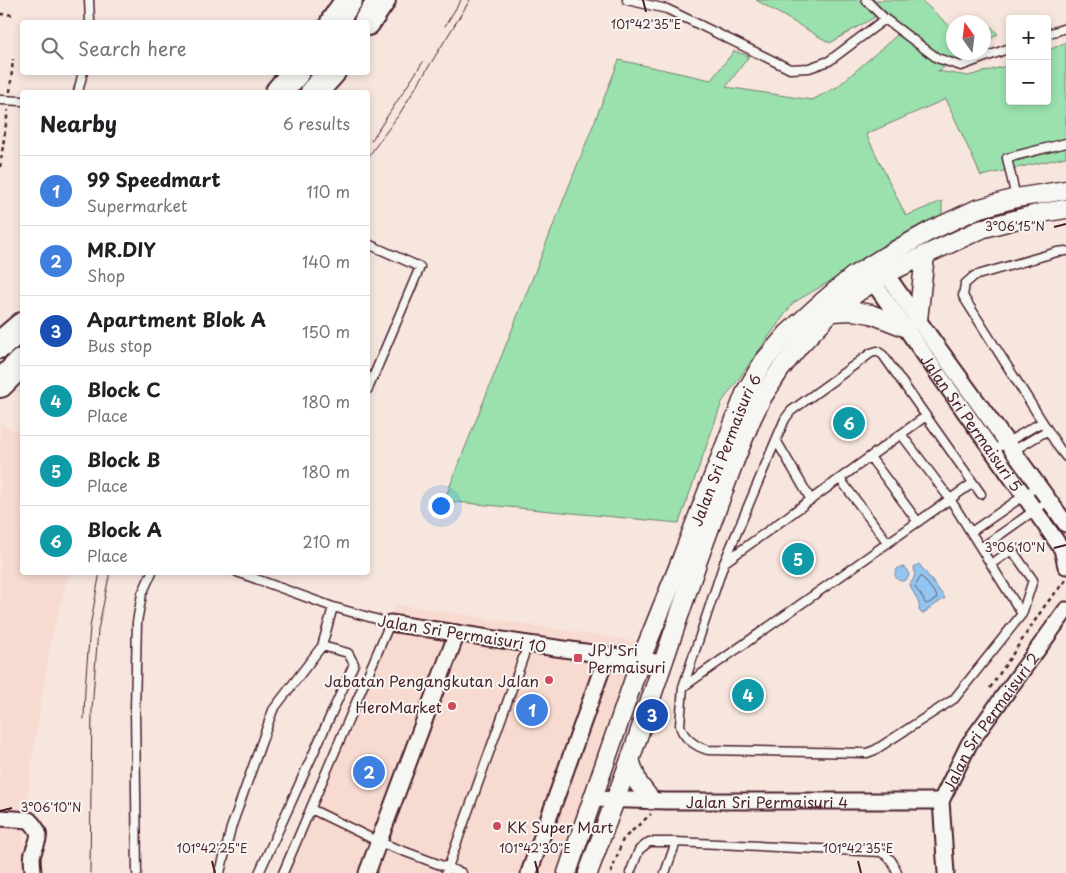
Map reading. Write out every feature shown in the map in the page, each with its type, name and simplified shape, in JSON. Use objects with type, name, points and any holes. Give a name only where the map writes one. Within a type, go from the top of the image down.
[{"type":"highway","points":[[335,20],[350,0]]},
{"type":"highway","points":[[368,20],[382,0]]},
{"type":"highway","points":[[281,90],[293,75]]},
{"type":"highway","points":[[316,90],[329,75]]},
{"type":"highway","points":[[0,345],[20,328]]},
{"type":"highway","points":[[0,384],[20,364]]},
{"type":"street","name":"Jalan Sri Permaisuri 6","points":[[567,873],[641,659],[746,391],[764,361],[787,334],[821,303],[853,276],[887,255],[977,209],[1016,198],[1066,190]]},
{"type":"street","name":"Jalan Sri Permaisuri 6","points":[[588,873],[630,760],[697,563],[733,465],[752,418],[780,370],[800,345],[832,312],[878,276],[984,228],[1041,213],[1066,209]]},
{"type":"street","points":[[853,276],[878,276],[887,255]]},
{"type":"street","points":[[832,312],[853,311],[911,323],[925,255]]},
{"type":"street","name":"Jalan Sri Permaisuri 5","points":[[878,276],[911,323],[995,455],[1062,549],[1066,566]]},
{"type":"street","name":"Jalan Sri Permaisuri 5","points":[[911,323],[1010,447],[1066,524]]},
{"type":"street","name":"Jalan Sri Permaisuri 2","points":[[946,873],[941,801],[969,744],[1066,610]]},
{"type":"street","name":"Jalan Sri Permaisuri 10","points":[[390,623],[663,663]]},
{"type":"street","points":[[368,873],[457,633]]},
{"type":"street","points":[[529,873],[607,655]]},
{"type":"street","points":[[630,760],[638,783],[659,800]]},
{"type":"street","name":"Jalan Sri Permaisuri 4","points":[[593,799],[941,801]]},
{"type":"street","points":[[0,818],[29,820],[36,826],[39,835],[32,854],[33,873]]},
{"type":"lane","points":[[90,0],[90,20]]},
{"type":"lane","points":[[627,0],[667,9],[790,69],[809,68],[829,61],[885,19]]},
{"type":"lane","points":[[866,0],[885,19],[937,58],[961,66],[1006,49]]},
{"type":"lane","points":[[1051,33],[1066,28]]},
{"type":"lane","points":[[78,90],[82,75]]},
{"type":"lane","points":[[0,100],[20,102]]},
{"type":"lane","points":[[1016,198],[1007,158],[1066,143]]},
{"type":"lane","points":[[370,245],[420,267],[370,384]]},
{"type":"lane","points":[[1066,251],[974,276],[965,284],[963,296],[1058,448],[1066,457]]},
{"type":"lane","points":[[981,494],[883,355],[878,351],[871,353],[791,411],[785,419],[724,563],[683,687],[681,729],[696,746],[708,750],[867,753],[875,750],[954,699],[1022,614],[1033,580],[1012,550],[991,564]]},
{"type":"lane","points":[[724,563],[926,416]]},
{"type":"lane","points":[[1010,447],[1042,422]]},
{"type":"lane","points":[[995,455],[1048,430]]},
{"type":"lane","points":[[901,434],[950,499],[1022,614]]},
{"type":"lane","points":[[776,440],[811,500]]},
{"type":"lane","points":[[870,458],[918,522]]},
{"type":"lane","points":[[840,479],[888,543]]},
{"type":"lane","points":[[683,687],[973,483]]},
{"type":"lane","points":[[971,532],[1038,486]]},
{"type":"lane","points":[[980,548],[1048,500]]},
{"type":"lane","points":[[137,873],[135,709],[138,622],[142,594],[151,575]]},
{"type":"lane","name":"Jalan Sri Permaisuri 10","points":[[245,575],[333,607],[390,623]]},
{"type":"lane","points":[[220,873],[231,828],[273,710],[322,646],[333,607]]},
{"type":"lane","points":[[283,873],[390,623]]},
{"type":"lane","points":[[446,870],[528,644]]},
{"type":"lane","points":[[260,873],[354,664],[348,653],[322,646]]},
{"type":"lane","points":[[310,809],[379,842],[446,870],[462,873]]},
{"type":"lane","points":[[630,873],[639,850],[649,842],[881,852],[893,862],[897,873]]},
{"type":"lane","points":[[665,873],[676,842]]},
{"type":"path","points":[[0,14],[16,14]]},
{"type":"path","points":[[0,167],[10,100],[13,59]]},
{"type":"path","points":[[611,873],[623,839],[659,800]]},
{"type":"shaded area","points":[[0,424],[20,432],[20,575],[68,575],[51,641],[34,747],[23,833],[26,873],[0,873]]},
{"type":"shaded area","points":[[396,604],[641,642],[557,873],[282,873]]},
{"type":"green space","points":[[756,0],[921,0],[946,23],[946,60],[956,60],[938,71],[968,76],[1006,66],[1006,105],[1051,105],[1051,49],[1066,42],[1066,157],[981,176],[946,99],[866,134],[906,216],[942,201],[942,215],[793,303],[722,402],[679,523],[444,501],[619,60],[711,80],[734,51],[749,56],[726,87],[812,100],[837,87],[904,29],[885,11],[830,43]]},
{"type":"green space","points":[[991,26],[998,34],[991,38]]},
{"type":"water","points":[[919,564],[945,598],[922,614],[910,584],[914,576],[914,567]]},
{"type":"water","points":[[899,567],[905,567],[909,574],[905,581],[899,581],[895,577],[895,571]]},
{"type":"tram line","points":[[445,26],[461,0]]},
{"type":"tram line","points":[[370,154],[400,113],[470,0]]},
{"type":"tram line","points":[[371,141],[423,62]]},
{"type":"tram line","points":[[84,719],[90,627],[99,575]]},
{"type":"tram line","points":[[90,873],[92,710],[98,630],[109,575]]},
{"type":"place","name":"Block A","points":[[849,423]]},
{"type":"place","name":"Block B","points":[[798,559]]},
{"type":"place","name":"JPJ Sri Permaisuri","points":[[578,658]]},
{"type":"place","name":"Jabatan Pengangkutan Jalan","points":[[549,680]]},
{"type":"place","name":"Block C","points":[[748,695]]},
{"type":"place","name":"HeroMarket","points":[[452,706]]},
{"type":"place","name":"99 Speedmart","points":[[532,710]]},
{"type":"place","name":"Apartment Blok A","points":[[652,715]]},
{"type":"place","name":"MR.DIY","points":[[369,772]]},
{"type":"place","name":"KK Super Mart","points":[[497,826]]}]
